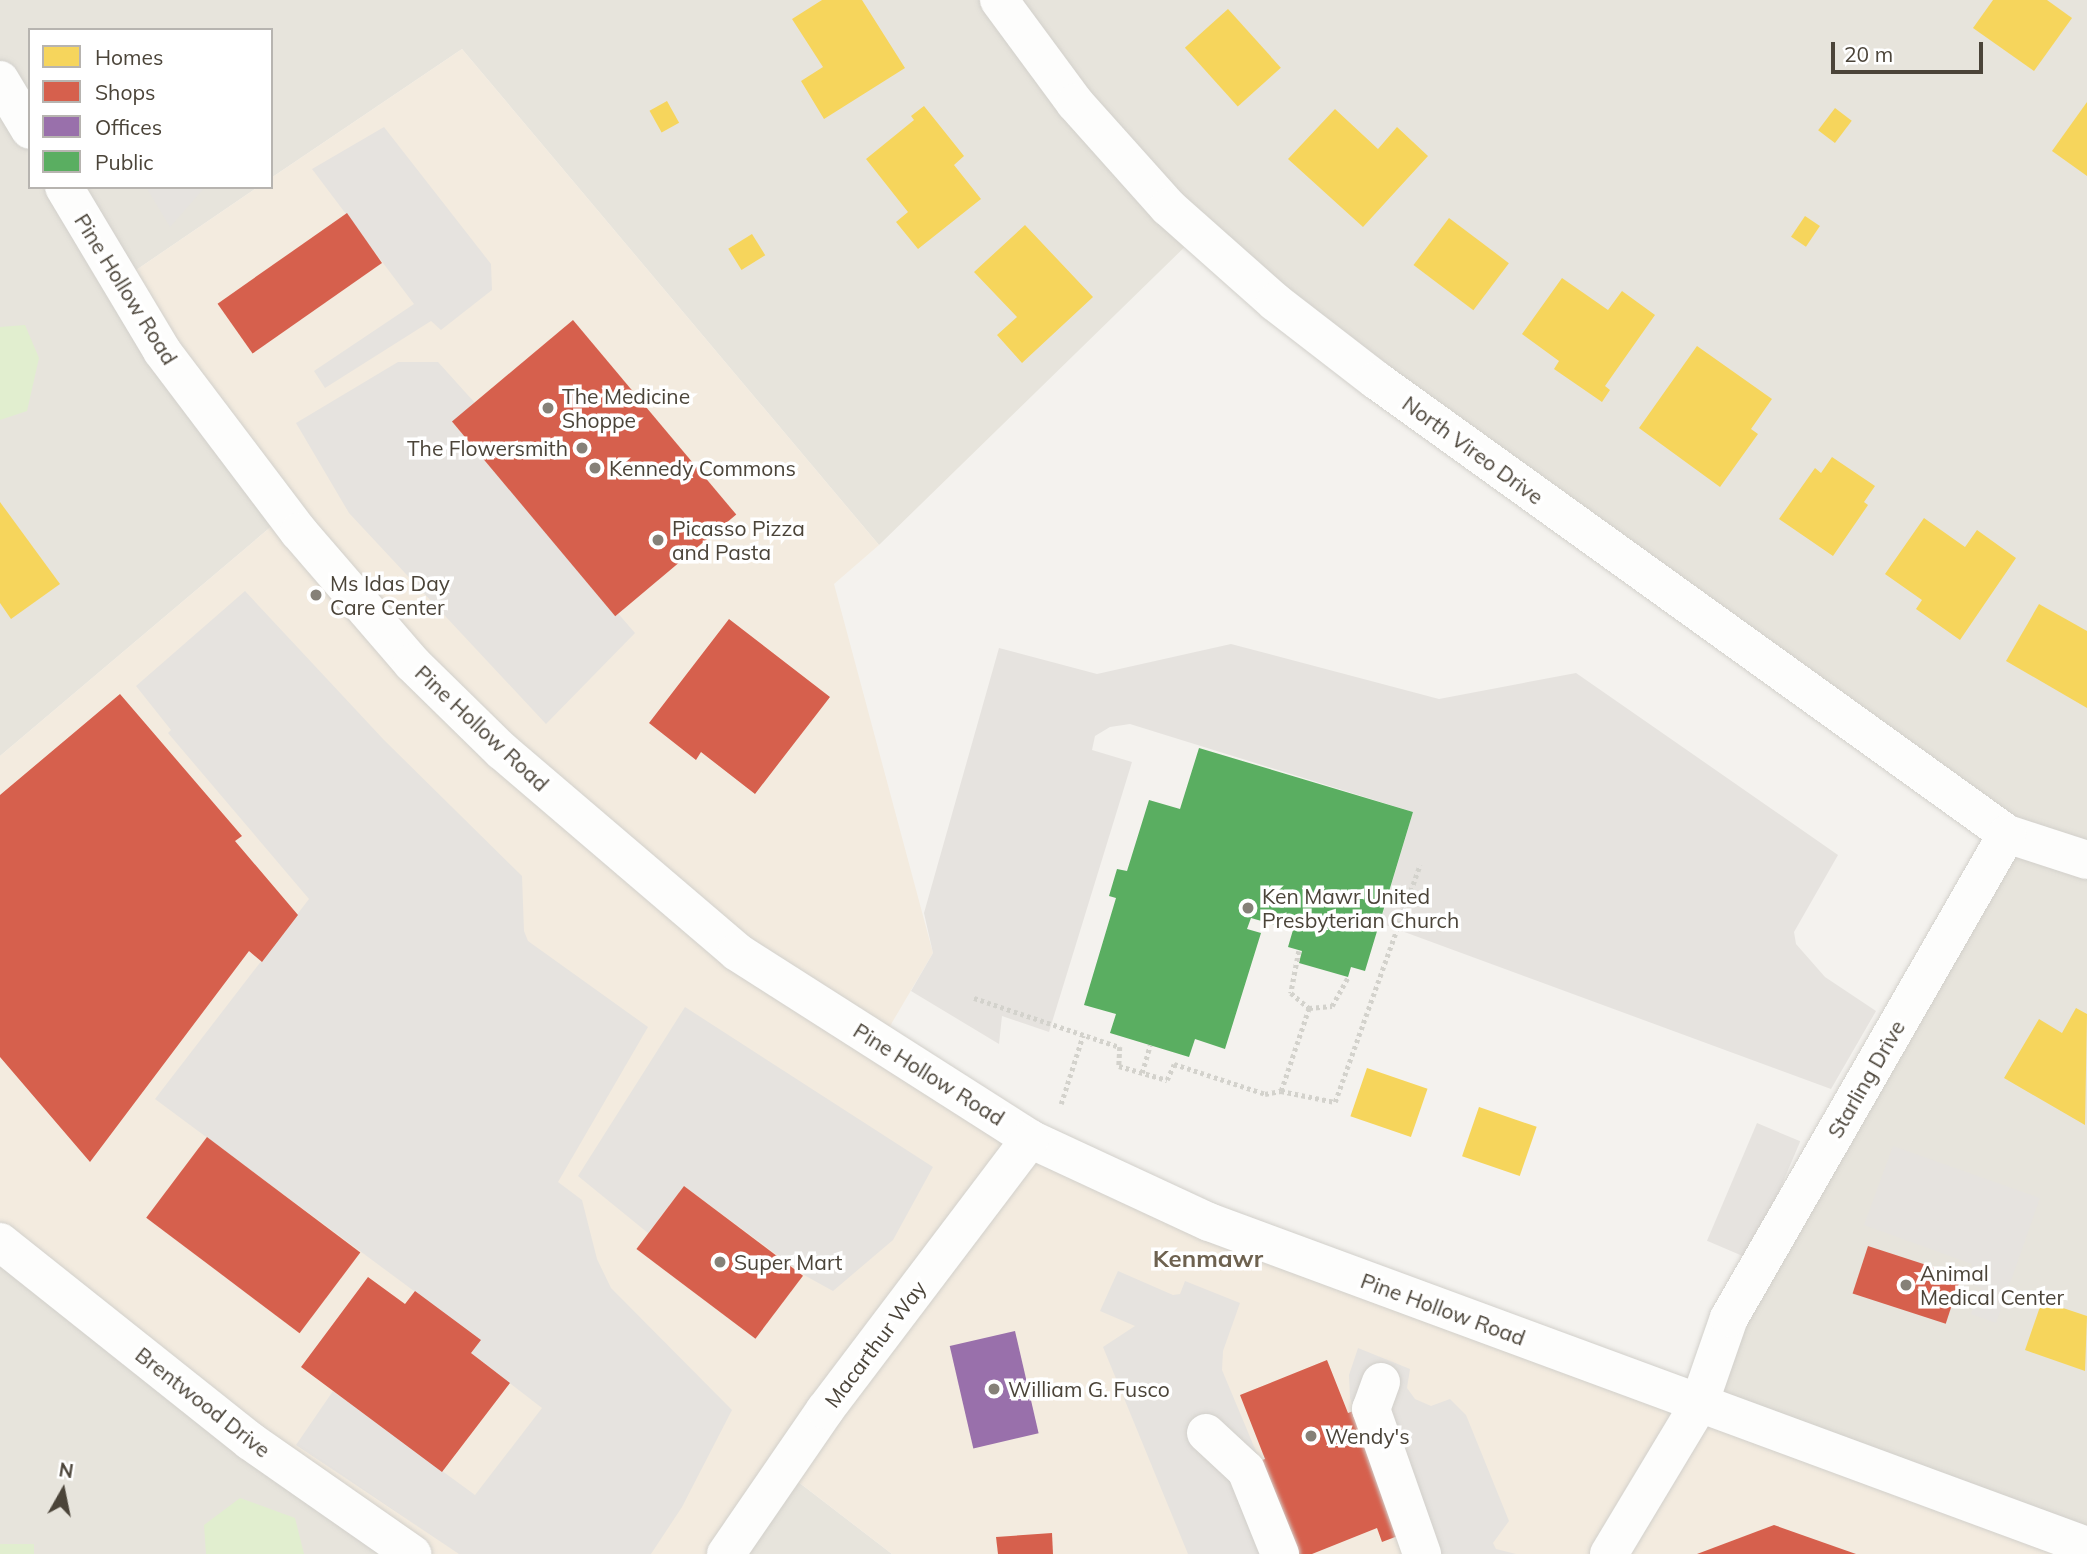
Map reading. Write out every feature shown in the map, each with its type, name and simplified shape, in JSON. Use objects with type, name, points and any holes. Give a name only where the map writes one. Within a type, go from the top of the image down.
[{"type":"street","name":"North Vireo Drive","points":[[999,0],[1075,103],[1168,207],[1275,302],[1376,380],[2007,834]]},
{"type":"street","points":[[0,80],[28,127]]},
{"type":"street","name":"Pine Hollow Road","points":[[65,189],[162,351],[299,532],[411,663],[502,751],[737,953],[1039,1142],[1209,1222],[2087,1546]]},
{"type":"street","points":[[2007,834],[2087,860]]},
{"type":"street","name":"Starling Drive","points":[[1609,1554],[1699,1404],[1729,1318],[2007,834]]},
{"type":"street","name":"Macarthur Way","points":[[726,1554],[825,1410],[1039,1142]]},
{"type":"street","name":"Brentwood Drive","points":[[0,1241],[250,1441],[412,1554]]},
{"type":"street","points":[[1381,1382],[1371,1409],[1422,1554]]},
{"type":"street","points":[[1206,1433],[1246,1470],[1280,1554]]},
{"type":"path","points":[[974,998],[1120,1046],[1119,1066],[1142,1073],[1167,1080],[1174,1065],[1265,1094],[1281,1091],[1335,1102],[1420,865]]},
{"type":"path","points":[[1299,951],[1291,993],[1308,1008],[1332,1006],[1348,977]]},
{"type":"path","points":[[1281,1091],[1308,1008]]},
{"type":"path","points":[[1039,1142],[1083,1035]]},
{"type":"path","points":[[1142,1073],[1150,1045]]},
{"type":"shaded area","points":[[0,0],[2087,0],[2087,1546],[1699,1404],[2007,834],[1198,234],[879,545],[462,49],[273,177],[273,28],[28,28],[28,189],[255,189],[120,281],[286,514],[0,756]]},
{"type":"shaded area","points":[[462,49],[879,545],[834,584],[933,953],[880,1043],[1030,1139],[2087,1554],[892,1554],[784,1471],[726,1554],[412,1554],[0,1242],[0,756],[286,514],[120,281],[255,189],[273,189],[273,177]]},
{"type":"shaded area","points":[[384,127],[491,264],[492,290],[441,330],[431,321],[325,388],[314,371],[414,304],[312,169]]},
{"type":"shaded area","points":[[147,189],[203,189],[170,227]]},
{"type":"shaded area","points":[[398,362],[438,362],[475,403],[453,423],[635,633],[546,724],[349,513],[296,423]]},
{"type":"shaded area","points":[[245,591],[384,740],[522,876],[524,931],[528,941],[648,1027],[558,1182],[582,1200],[597,1259],[611,1288],[732,1410],[682,1507],[651,1554],[459,1554],[296,1445],[333,1391],[475,1495],[542,1408],[471,1353],[480,1340],[155,1099],[309,899],[168,733],[171,730],[136,686]]},
{"type":"shaded area","points":[[1231,644],[1439,699],[1576,673],[1838,855],[1794,932],[1796,944],[1825,977],[1876,1011],[1831,1089],[1380,923],[1413,812],[1130,724],[1110,727],[1095,736],[1092,750],[1132,762],[1049,1032],[1002,1016],[999,1044],[911,991],[933,953],[924,913],[999,648],[1097,674]]},
{"type":"shaded area","points":[[685,1007],[933,1167],[893,1240],[833,1291],[804,1275],[684,1186],[648,1233],[578,1176]]},
{"type":"shaded area","points":[[1757,1123],[1800,1141],[1750,1259],[1707,1241]]},
{"type":"shaded area","points":[[1893,1146],[2040,1198],[1996,1323],[1971,1314],[1981,1288],[1966,1282],[1972,1264],[1864,1225]]},
{"type":"shaded area","points":[[0,1242],[412,1554],[0,1554]]},
{"type":"shaded area","points":[[1118,1271],[1173,1295],[1180,1294],[1185,1281],[1240,1303],[1223,1351],[1222,1370],[1299,1554],[1188,1554],[1103,1347],[1135,1326],[1100,1311]]},
{"type":"shaded area","points":[[1358,1348],[1410,1369],[1407,1388],[1415,1399],[1431,1406],[1450,1399],[1466,1415],[1509,1521],[1493,1543],[1496,1549],[1516,1554],[1408,1554],[1350,1398],[1349,1375]]},
{"type":"shaded area","points":[[784,1471],[892,1554],[726,1554]]},
{"type":"green space","points":[[25,325],[39,358],[27,411],[0,420],[0,327]]},
{"type":"green space","points":[[240,1498],[295,1518],[304,1554],[206,1554],[204,1525]]},
{"type":"green space","points":[[0,1544],[34,1544],[34,1554],[0,1554]]},
{"type":"building: Homes","points":[[822,0],[862,0],[905,68],[824,119],[801,81],[823,67],[792,19]]},
{"type":"building: Homes","points":[[1993,0],[2047,0],[2072,18],[2034,71],[1973,28]]},
{"type":"building: Homes","points":[[1228,9],[1281,68],[1238,107],[1185,48]]},
{"type":"building: Homes","points":[[667,101],[679,123],[662,133],[650,111]]},
{"type":"building: Homes","points":[[2087,102],[2087,176],[2052,151]]},
{"type":"building: Homes","points":[[924,106],[964,156],[954,165],[981,199],[918,249],[896,222],[908,212],[866,159],[914,120],[911,116]]},
{"type":"building: Homes","points":[[1835,108],[1852,121],[1835,143],[1818,130]]},
{"type":"building: Homes","points":[[1335,109],[1378,149],[1397,127],[1428,156],[1363,227],[1288,159]]},
{"type":"building: Homes","points":[[1805,216],[1820,226],[1806,247],[1791,237]]},
{"type":"building: Homes","points":[[1449,218],[1509,263],[1473,310],[1413,265]]},
{"type":"building: Homes","points":[[1025,225],[1093,297],[1022,363],[997,335],[1017,317],[974,272]]},
{"type":"building: Homes","points":[[752,234],[765,255],[742,270],[728,249]]},
{"type":"building: Homes","points":[[1562,278],[1608,310],[1622,291],[1655,315],[1605,386],[1610,390],[1602,402],[1554,369],[1559,361],[1522,334]]},
{"type":"building: Homes","points":[[1697,346],[1772,399],[1751,429],[1758,434],[1720,487],[1639,428]]},
{"type":"building: Homes","points":[[1832,457],[1875,486],[1864,502],[1868,505],[1833,556],[1779,519],[1815,468],[1821,473]]},
{"type":"building: Homes","points":[[0,502],[60,584],[11,619],[0,603]]},
{"type":"building: Homes","points":[[1924,518],[1965,547],[1977,530],[2016,558],[1960,640],[1916,609],[1922,600],[1885,574]]},
{"type":"building: Homes","points":[[2039,604],[2087,631],[2087,708],[2006,661]]},
{"type":"building: Homes","points":[[2076,1008],[2087,1014],[2085,1125],[2004,1078],[2039,1019],[2062,1033]]},
{"type":"building: Homes","points":[[1367,1068],[1428,1089],[1411,1137],[1350,1116]]},
{"type":"building: Homes","points":[[1479,1107],[1537,1127],[1520,1176],[1462,1156]]},
{"type":"building: Homes","points":[[2042,1301],[2087,1316],[2085,1371],[2025,1350]]},
{"type":"building: Shops","points":[[347,213],[382,263],[253,354],[218,304]]},
{"type":"building: Shops","name":"Kennedy Commons","points":[[573,320],[736,515],[615,616],[452,422]]},
{"type":"building: Shops","points":[[729,619],[830,697],[755,794],[701,752],[696,760],[649,723]]},
{"type":"building: Shops","points":[[120,694],[242,836],[235,841],[298,915],[262,962],[249,951],[90,1162],[0,1057],[0,795]]},
{"type":"building: Shops","points":[[207,1137],[360,1253],[300,1333],[146,1218]]},
{"type":"building: Shops","name":"Super Mart","points":[[684,1186],[803,1276],[755,1339],[636,1249]]},
{"type":"building: Shops","name":"Animal Medical Center","points":[[1868,1246],[1961,1276],[1946,1324],[1853,1294]]},
{"type":"building: Shops","points":[[368,1277],[405,1304],[415,1291],[481,1340],[471,1353],[510,1383],[442,1472],[301,1367]]},
{"type":"building: Shops","name":"Wendy's","points":[[1327,1360],[1348,1413],[1356,1410],[1403,1534],[1382,1542],[1377,1528],[1312,1554],[1299,1554],[1255,1463],[1265,1459],[1240,1395]]},
{"type":"building: Shops","points":[[1774,1525],[1856,1554],[1697,1554]]},
{"type":"building: Shops","points":[[1052,1533],[1053,1554],[998,1554],[996,1537]]},
{"type":"building: Offices","name":"William G. Fusco","points":[[1015,1331],[1039,1433],[973,1448],[950,1346]]},
{"type":"building: Public","name":"Ken Mawr United Presbyterian Church","points":[[1199,748],[1413,812],[1365,971],[1351,967],[1348,977],[1299,963],[1302,951],[1288,947],[1293,930],[1251,918],[1247,929],[1261,933],[1225,1049],[1195,1039],[1189,1057],[1110,1033],[1116,1014],[1084,1005],[1116,898],[1109,896],[1117,869],[1127,871],[1149,800],[1180,809]]},
{"type":"place","name":"The Medicine Shoppe","points":[[548,408]]},
{"type":"place","name":"The Flowersmith","points":[[582,448]]},
{"type":"place","name":"Kennedy Commons","points":[[595,468]]},
{"type":"place","name":"Picasso Pizza and Pasta","points":[[658,540]]},
{"type":"place","name":"Ms Idas Day Care Center","points":[[316,595]]},
{"type":"place","name":"Ken Mawr United Presbyterian Church","points":[[1248,908]]},
{"type":"place","name":"Super Mart","points":[[720,1262]]},
{"type":"place","name":"Animal Medical Center","points":[[1906,1285]]},
{"type":"place","name":"William G. Fusco","points":[[994,1389]]},
{"type":"place","name":"Wendy's","points":[[1311,1436]]},
{"type":"district","name":"Kenmawr","points":[[1208,1259]]}]
